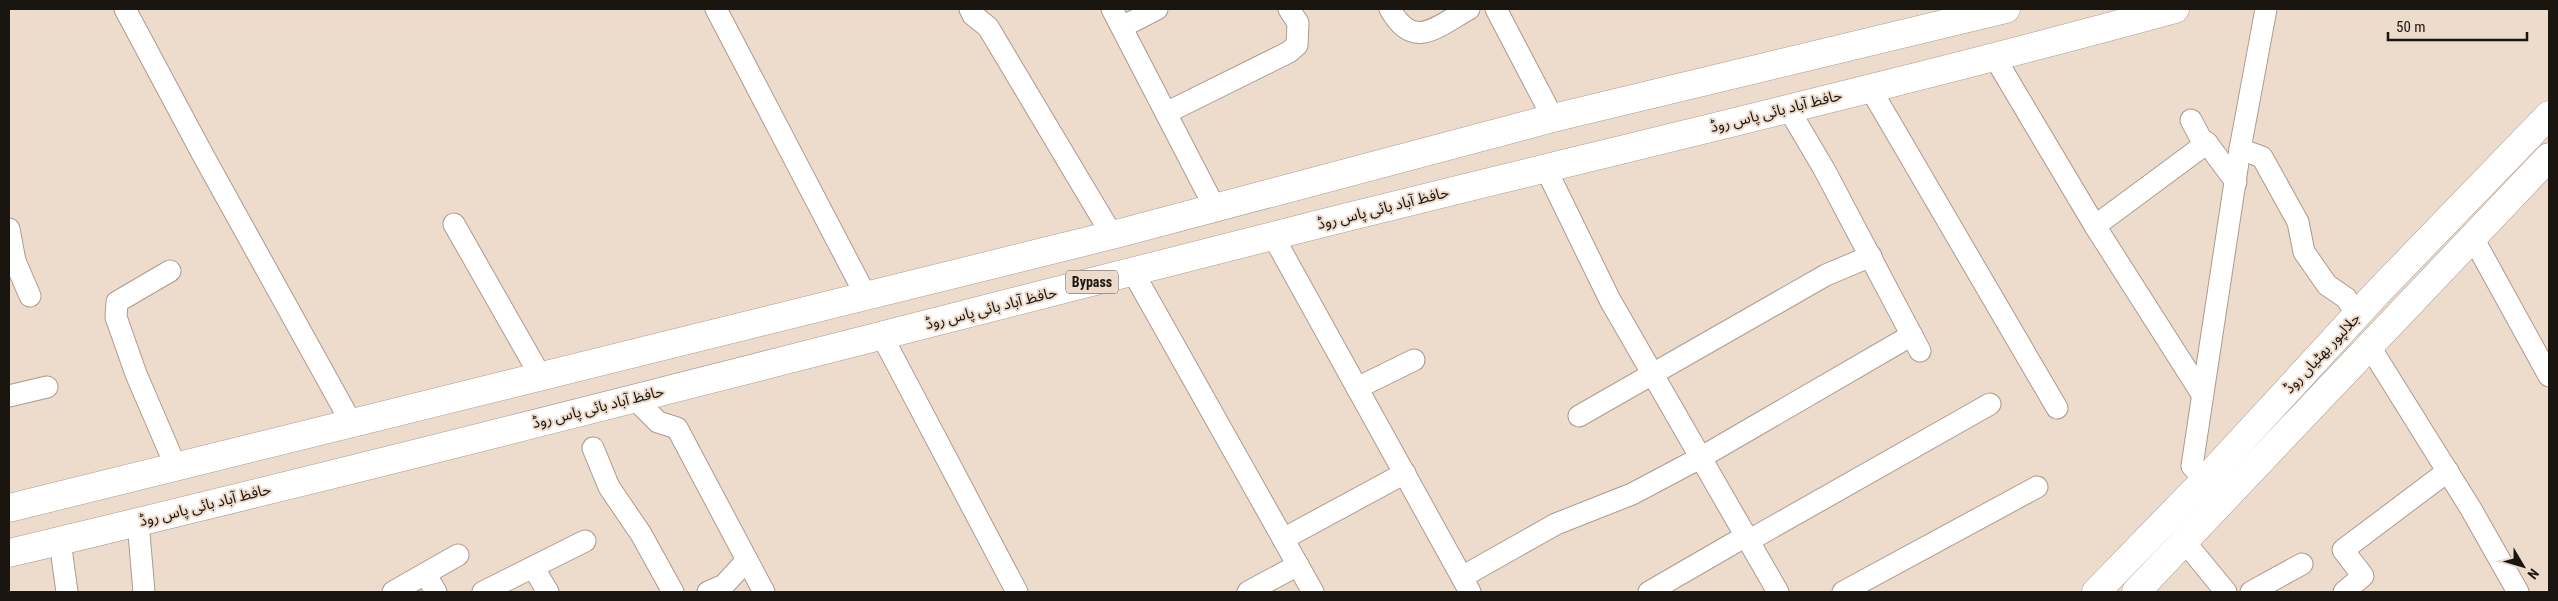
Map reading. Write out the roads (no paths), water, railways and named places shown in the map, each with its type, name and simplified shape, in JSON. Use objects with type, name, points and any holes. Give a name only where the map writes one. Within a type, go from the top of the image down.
[{"type":"main road","name":"حافظ آباد بائی پاس روڈ","points":[[9,553],[882,336],[1545,167],[1995,58],[2175,9]]},
{"type":"main road","points":[[9,508],[1112,235],[1553,118],[1993,10]]},
{"type":"main road","name":"جلالپور بھٹیاں روڈ","points":[[2096,592],[2206,480],[2357,315],[2549,115]]},
{"type":"main road","name":"جلالپور بھٹیاں روڈ","points":[[2136,592],[2549,157]]},
{"type":"street","points":[[125,9],[203,155],[352,424]]},
{"type":"street","points":[[716,9],[866,296]]},
{"type":"street","points":[[970,9],[973,15],[988,27],[1112,235]]},
{"type":"street","points":[[1112,9],[1215,208]]},
{"type":"street","points":[[1122,27],[1157,9]]},
{"type":"street","points":[[1166,113],[1289,52],[1297,45],[1298,23],[1289,9]]},
{"type":"street","points":[[1390,9],[1397,21],[1408,31],[1423,34],[1469,9]]},
{"type":"street","points":[[1496,9],[1553,118]]},
{"type":"street","points":[[2206,480],[2192,466],[2240,150],[2266,9]]},
{"type":"street","points":[[1995,58],[2095,226],[2202,394]]},
{"type":"street","points":[[1870,88],[2057,408]]},
{"type":"street","points":[[1273,236],[1466,585],[1556,524],[1632,494],[1916,343],[1871,256],[1788,108]]},
{"type":"street","points":[[2191,120],[2201,139],[2207,143],[2236,182]]},
{"type":"street","points":[[2095,226],[2207,143]]},
{"type":"street","points":[[2240,150],[2262,157],[2298,222],[2304,252],[2327,285],[2346,298],[2357,315]]},
{"type":"street","points":[[1545,167],[1610,300],[1778,592]]},
{"type":"street","points":[[454,224],[541,377]]},
{"type":"street","points":[[9,229],[12,262],[30,296]]},
{"type":"street","points":[[2472,238],[2549,376]]},
{"type":"street","points":[[1579,416],[1653,376],[1826,275],[1871,256]]},
{"type":"street","points":[[170,271],[117,302],[116,318],[136,374],[176,467]]},
{"type":"street","points":[[1133,272],[1313,592]]},
{"type":"street","points":[[882,336],[1017,592]]},
{"type":"street","points":[[2370,347],[2448,471],[2518,592]]},
{"type":"street","points":[[1357,388],[1414,360]]},
{"type":"street","points":[[9,396],[47,387]]},
{"type":"street","points":[[634,398],[658,422],[677,428],[764,592]]},
{"type":"street","points":[[1649,592],[1990,404]]},
{"type":"street","points":[[593,448],[609,487],[641,534],[673,592]]},
{"type":"street","points":[[2344,592],[2363,576],[2343,550],[2448,471]]},
{"type":"street","points":[[1283,539],[1404,473]]},
{"type":"street","points":[[1843,592],[2037,487]]},
{"type":"street","points":[[138,522],[144,592]]},
{"type":"street","points":[[60,541],[67,592]]},
{"type":"street","points":[[483,592],[585,541]]},
{"type":"street","points":[[2184,541],[2226,592]]},
{"type":"street","points":[[393,592],[431,584],[458,555]]},
{"type":"street","points":[[708,592],[724,585],[747,560]]},
{"type":"street","points":[[2250,592],[2302,564]]},
{"type":"street","points":[[1248,592],[1298,565]]},
{"type":"street","points":[[534,567],[548,592]]}]
